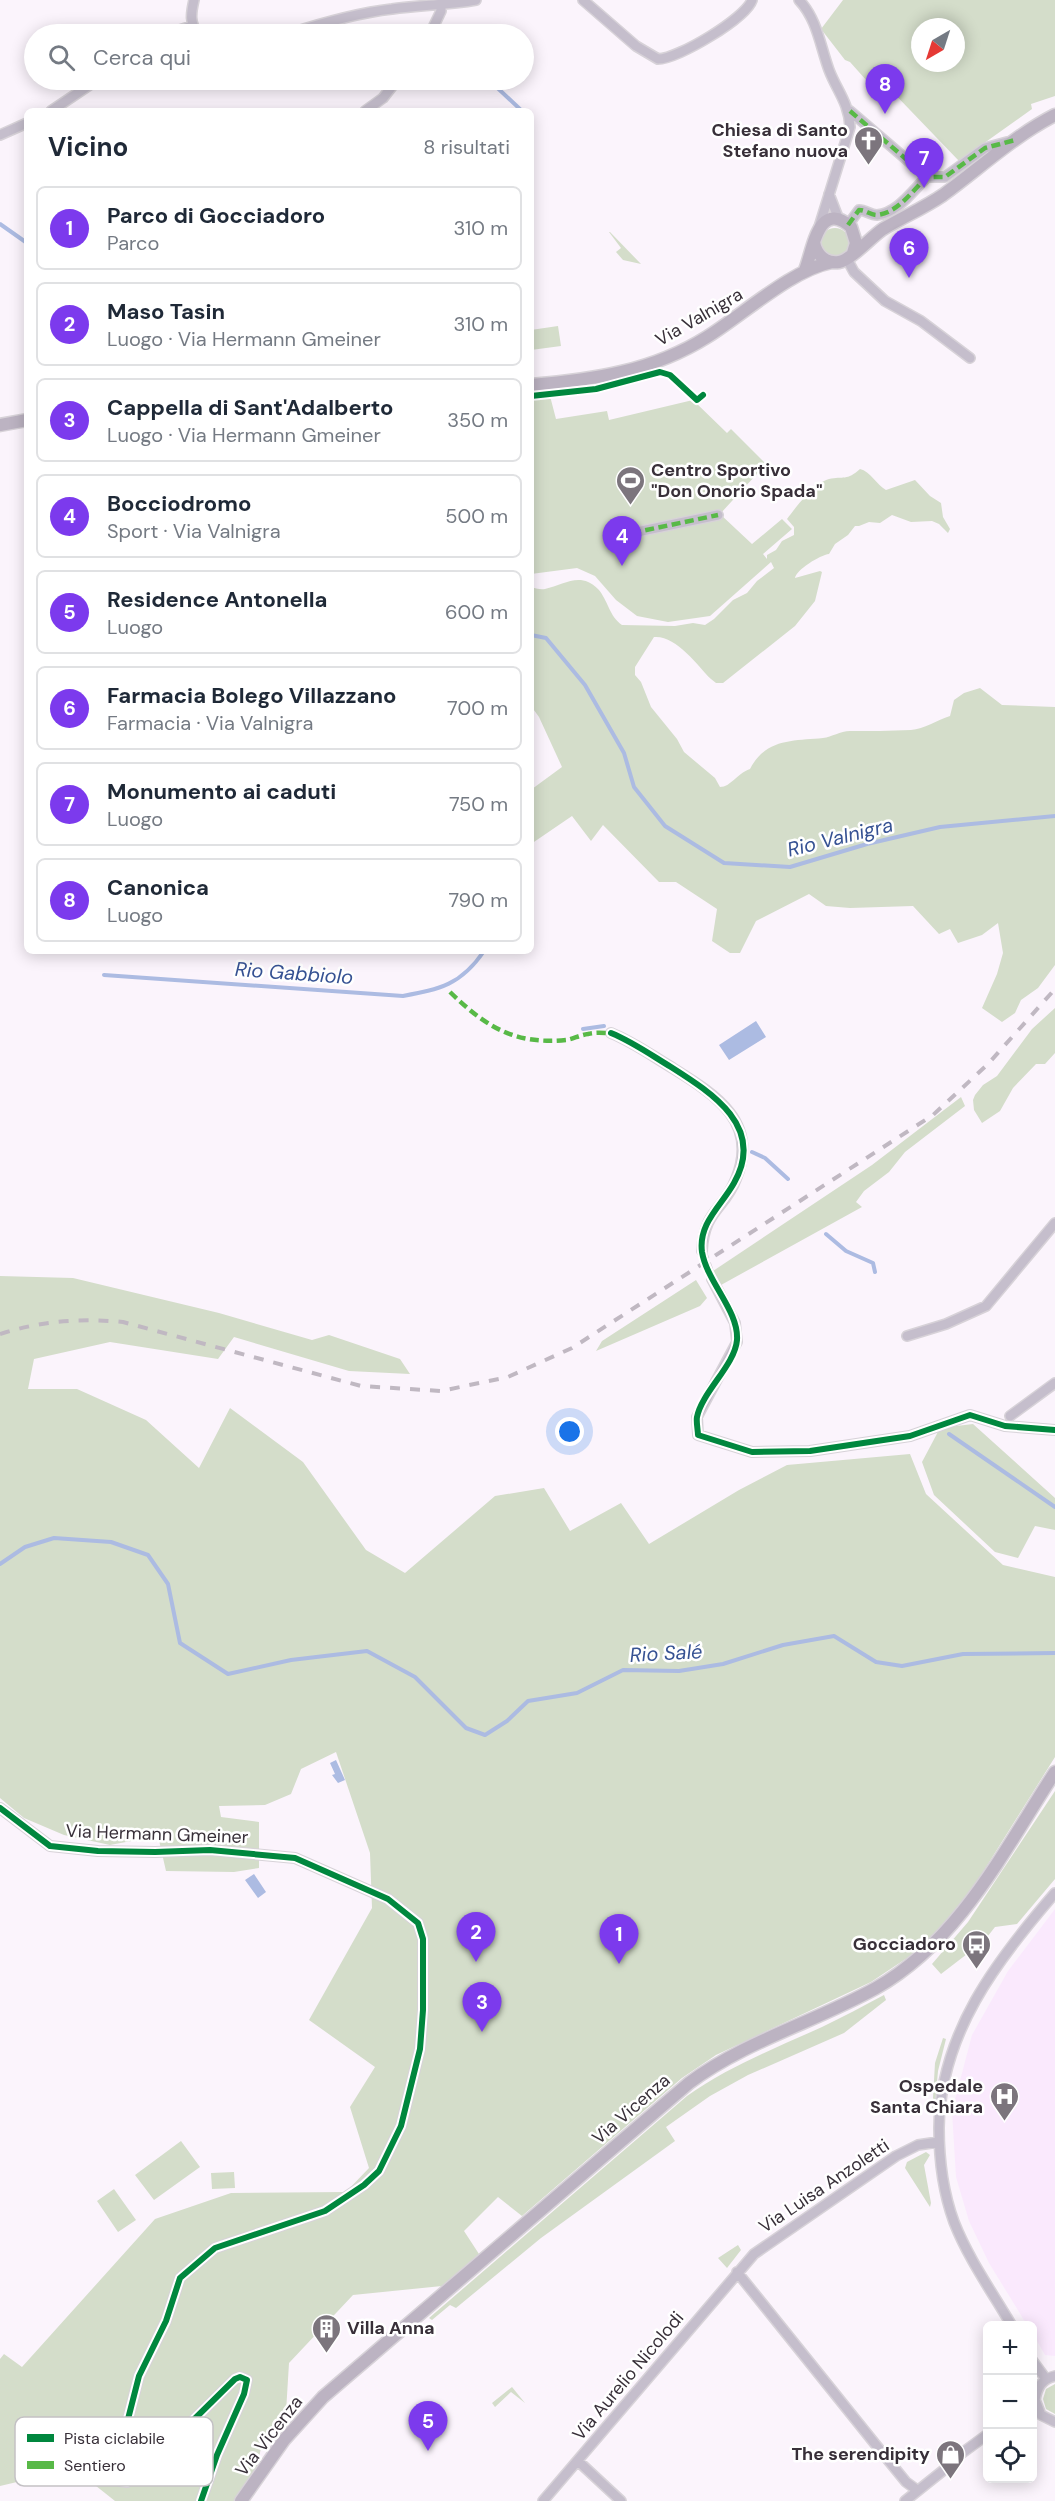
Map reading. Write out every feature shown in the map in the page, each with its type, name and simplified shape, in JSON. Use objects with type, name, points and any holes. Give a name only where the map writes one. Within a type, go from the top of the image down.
[{"type":"main road","points":[[814,242],[818,253],[832,262],[850,256],[885,228],[926,207],[1015,140],[1055,115]]},
{"type":"main road","points":[[805,270],[818,229],[828,221],[868,232],[885,228]]},
{"type":"main road","points":[[847,225],[856,243],[850,256]]},
{"type":"main road","name":"Via Valnigra","points":[[534,385],[594,379],[671,356],[706,337],[805,270],[832,262]]},
{"type":"main road","points":[[0,425],[24,421]]},
{"type":"main road","name":"Via Vicenza","points":[[240,2501],[284,2440],[323,2397],[689,2083],[721,2061],[874,1988],[927,1951],[969,1904],[1055,1772]]},
{"type":"street","points":[[188,24],[192,22],[194,0]]},
{"type":"street","points":[[319,24],[393,8],[441,6],[476,0]]},
{"type":"street","points":[[583,0],[647,54],[658,59],[666,59],[718,31],[750,6],[752,0]]},
{"type":"street","points":[[799,0],[807,8],[820,37],[829,71],[850,111],[927,177],[945,177],[985,148],[1015,140]]},
{"type":"street","points":[[435,24],[441,6]]},
{"type":"street","points":[[55,108],[82,90]]},
{"type":"street","points":[[369,108],[390,90]]},
{"type":"street","points":[[818,229],[850,127],[850,111]]},
{"type":"street","points":[[0,135],[24,124]]},
{"type":"street","points":[[829,194],[847,225],[859,210],[880,215],[894,208],[907,199],[927,177]]},
{"type":"street","points":[[850,256],[854,272],[885,301],[921,321],[970,358]]},
{"type":"street","points":[[633,533],[718,515]]},
{"type":"street","points":[[611,1033],[627,1040],[701,1086],[723,1103],[738,1124],[743,1140],[744,1160],[735,1182],[704,1231],[702,1251]]},
{"type":"street","points":[[907,1336],[946,1324],[986,1306],[1055,1223]]},
{"type":"street","points":[[712,1279],[735,1323],[737,1342],[697,1417],[698,1435],[752,1452],[801,1451],[910,1436],[970,1415],[1005,1426],[1055,1430]]},
{"type":"street","points":[[1011,1416],[1055,1383]]},
{"type":"street","name":"Via Hermann Gmeiner","points":[[0,1808],[50,1846],[98,1851],[210,1850],[295,1858],[388,1899],[418,1923],[423,1939],[423,2010],[420,2049],[400,2126],[393,2146],[379,2171],[325,2211],[215,2248],[194,2264],[180,2278],[166,2321],[139,2376],[129,2417]]},
{"type":"street","points":[[1010,2321],[962,2240],[954,2222],[941,2176],[938,2142],[942,2085],[961,2025],[976,1997],[1003,1957],[1055,1893]]},
{"type":"street","name":"Via Luisa Anzoletti","points":[[737,2272],[754,2254],[896,2156],[918,2145],[938,2142]]},
{"type":"street","points":[[737,2272],[906,2482],[917,2490]]},
{"type":"street","name":"Via Aurelio Nicolodi","points":[[543,2501],[737,2272]]},
{"type":"street","points":[[1037,2365],[1050,2378],[1040,2385],[1037,2394]]},
{"type":"street","name":"Via Hermann Gmeiner","points":[[196,2417],[235,2379],[240,2377],[247,2380],[244,2394],[213,2466]]},
{"type":"street","points":[[1037,2408],[1041,2415],[1055,2422]]},
{"type":"street","points":[[955,2462],[958,2456],[983,2437]]},
{"type":"street","points":[[905,2501],[955,2462],[983,2445]]},
{"type":"street","points":[[578,2461],[621,2501]]},
{"type":"street","name":"Via Hermann Gmeiner","points":[[201,2501],[206,2486]]},
{"type":"shaded area","name":"Ospedale Santa Chiara","points":[[1055,1909],[1055,2356],[1045,2355],[1037,2341],[1037,2321],[1025,2321],[989,2263],[969,2221],[956,2177],[952,2111],[972,2035],[1008,1971]]},
{"type":"green space","points":[[843,0],[1055,0],[1055,96],[1031,104],[1032,109],[959,161],[885,84],[875,90],[850,62],[845,60],[821,29]]},
{"type":"green space","points":[[835,228],[845,232],[849,242],[845,252],[835,256],[825,252],[821,242],[825,232]]},
{"type":"green space","points":[[609,232],[641,264],[623,260],[616,252],[621,248]]},
{"type":"green space","points":[[558,326],[561,346],[534,350],[534,330]]},
{"type":"green space","points":[[550,396],[556,419],[607,411],[609,420],[693,400],[727,433],[731,429],[766,464],[720,514],[752,544],[782,519],[792,529],[763,554],[767,559],[767,555],[776,550],[782,541],[794,535],[794,527],[787,519],[811,490],[823,481],[848,477],[860,469],[867,472],[886,490],[915,480],[930,496],[941,503],[943,517],[950,529],[948,533],[932,521],[911,522],[892,515],[880,523],[869,522],[855,526],[848,535],[835,544],[829,554],[804,567],[795,578],[822,572],[815,601],[795,626],[723,683],[716,683],[711,679],[678,646],[662,638],[654,637],[635,667],[635,675],[641,682],[651,707],[677,739],[684,752],[715,778],[720,787],[727,785],[750,769],[757,759],[772,746],[791,741],[826,737],[846,731],[921,728],[950,716],[954,700],[964,693],[980,688],[1002,705],[1055,707],[1055,965],[1038,988],[1021,1000],[1015,1013],[1002,1022],[982,1008],[997,974],[1003,953],[998,923],[982,935],[958,943],[950,929],[939,934],[913,906],[850,908],[826,906],[809,894],[756,921],[740,953],[730,953],[712,941],[717,909],[676,882],[659,882],[603,825],[591,841],[572,816],[534,842],[534,788],[562,767],[534,710],[534,588],[543,589],[572,581],[585,581],[598,589],[614,617],[622,625],[675,626],[693,623],[705,625],[733,600],[747,593],[757,581],[774,568],[771,562],[710,616],[668,622],[637,616],[616,600],[595,576],[577,568],[534,574],[534,399]]},
{"type":"green space","points":[[1055,1008],[1055,1053],[1045,1064],[1036,1064],[1013,1088],[1000,1111],[982,1123],[974,1110],[975,1095],[983,1085],[997,1076],[1032,1029]]},
{"type":"green space","points":[[961,1097],[965,1106],[905,1152],[889,1172],[864,1191],[856,1202],[862,1207],[721,1285],[713,1271],[872,1165]]},
{"type":"green space","points":[[0,1276],[73,1278],[219,1313],[312,1340],[329,1335],[400,1359],[410,1374],[349,1371],[234,1337],[218,1359],[110,1342],[34,1359],[28,1389],[77,1389],[146,1420],[199,1468],[230,1408],[303,1462],[366,1550],[405,1573],[495,1496],[544,1488],[570,1531],[621,1503],[649,1544],[739,1490],[787,1465],[910,1454],[926,1494],[1003,1565],[1055,1577],[1055,1757],[973,1888],[925,1946],[871,1982],[716,2055],[682,2078],[522,2216],[498,2197],[464,2231],[479,2254],[442,2286],[353,2295],[289,2363],[286,2412],[261,2448],[256,2471],[235,2501],[115,2501],[96,2486],[213,2486],[213,2417],[15,2417],[15,2482],[0,2486],[0,2359],[4,2354],[22,2367],[155,2219],[231,2193],[346,2192],[369,2168],[350,2107],[375,2067],[309,2020],[372,1908],[370,1853],[336,1752],[301,1769],[291,1794],[265,1805],[219,1806],[221,1817],[259,1822],[259,1868],[234,1872],[166,1871],[158,1836],[110,1845],[64,1835],[24,1818],[0,1798]]},
{"type":"green space","points":[[696,1280],[707,1298],[700,1306],[596,1351],[602,1341]]},
{"type":"green space","points":[[973,1424],[1055,1498],[1055,1530],[1035,1526],[1018,1558],[995,1552],[934,1495],[922,1462],[940,1428]]},
{"type":"green space","points":[[1055,1791],[1055,1879],[1017,1924],[995,1927],[984,1941],[941,1974],[932,1964],[968,1922]]},
{"type":"green space","points":[[884,1995],[886,2000],[844,2033],[748,2075],[710,2096],[666,2127],[675,2141],[541,2238],[456,2308],[450,2305],[432,2320],[429,2318],[687,2096],[736,2067]]},
{"type":"green space","points":[[943,2038],[946,2039],[938,2071],[934,2115],[932,2115],[935,2063]]},
{"type":"green space","points":[[181,2141],[200,2167],[154,2200],[135,2175]]},
{"type":"green space","points":[[926,2152],[930,2155],[924,2165],[930,2207],[905,2168],[907,2162]]},
{"type":"green space","points":[[234,2172],[235,2188],[212,2189],[211,2173]]},
{"type":"green space","points":[[114,2189],[136,2220],[118,2232],[97,2201]]},
{"type":"green space","points":[[738,2245],[741,2250],[727,2268],[718,2258]]},
{"type":"green space","points":[[1055,2384],[1055,2414],[1046,2409],[1043,2399],[1046,2389]]},
{"type":"green space","points":[[512,2387],[525,2403],[511,2392],[495,2407],[492,2403]]},
{"type":"water","points":[[756,1021],[766,1037],[729,1060],[719,1045]]},
{"type":"water","points":[[336,1760],[345,1780],[338,1783],[332,1775],[335,1774],[330,1763]]},
{"type":"water","points":[[254,1874],[266,1892],[258,1898],[245,1880]]},
{"type":"waterway","points":[[500,90],[519,108]]},
{"type":"waterway","name":"Rio Valnigra","points":[[0,224],[24,241]]},
{"type":"waterway","name":"Rio Valnigra","points":[[534,636],[546,638],[585,685],[624,753],[634,787],[665,826],[724,863],[790,867],[867,844],[940,827],[1055,816]]},
{"type":"waterway","name":"Rio Gabbiolo","points":[[104,975],[403,996],[449,984],[467,971],[482,954]]},
{"type":"waterway","points":[[583,1029],[604,1026]]},
{"type":"waterway","points":[[752,1152],[765,1158],[788,1179]]},
{"type":"waterway","points":[[826,1234],[846,1251],[873,1263],[875,1272]]},
{"type":"waterway","points":[[949,1434],[1055,1507]]},
{"type":"waterway","name":"Rio Salé","points":[[0,1564],[25,1547],[54,1538],[111,1542],[148,1555],[168,1584],[180,1643],[228,1674],[291,1660],[367,1651],[415,1677],[466,1728],[485,1735],[507,1721],[528,1701],[577,1693],[623,1670],[679,1671],[723,1664],[783,1645],[834,1636],[876,1662],[902,1666],[963,1654],[1055,1653]]},
{"type":"tunnel","points":[[702,1251],[712,1279]]},
{"type":"railway","points":[[0,1334],[30,1326],[61,1322],[91,1320],[123,1322],[361,1386],[441,1391],[508,1377],[572,1348],[933,1115],[988,1064],[1055,989]]},
{"type":"marked path","points":[[850,111],[927,177],[945,177],[985,148],[1015,140]]},
{"type":"marked path","points":[[848,225],[859,210],[877,215],[892,210],[927,177]]},
{"type":"marked path","points":[[632,533],[718,515]]},
{"type":"marked path","points":[[450,992],[476,1015],[502,1031],[516,1036],[548,1041],[566,1040],[594,1033],[611,1033]]},
{"type":"cycle path","points":[[534,396],[596,389],[660,372],[670,375],[697,400],[703,395]]},
{"type":"cycle path","points":[[611,1033],[703,1088],[730,1114],[739,1129],[743,1145],[742,1163],[734,1183],[707,1223],[702,1242],[705,1263],[733,1318],[737,1340],[731,1359],[700,1408],[697,1419],[698,1435],[752,1452],[810,1451],[910,1436],[970,1415],[1005,1426],[1055,1430]]},
{"type":"cycle path","points":[[0,1808],[50,1846],[98,1851],[210,1850],[295,1858],[388,1899],[418,1923],[423,1939],[423,2010],[420,2049],[401,2126],[379,2171],[364,2185],[325,2211],[215,2248],[180,2278],[166,2321],[139,2376],[129,2417]]},
{"type":"cycle path","points":[[196,2417],[235,2379],[240,2377],[247,2380],[244,2394],[213,2466]]},
{"type":"cycle path","points":[[201,2501],[206,2486]]},
{"type":"place","name":"Canonica","points":[[885,114]]},
{"type":"place","name":"Chiesa di Santo Stefano nuova","points":[[869,166]]},
{"type":"place","name":"Monumento ai caduti","points":[[924,188]]},
{"type":"place","name":"Farmacia Bolego Villazzano","points":[[909,278]]},
{"type":"place","name":"Centro Sportivo \"Don Onorio Spada\"","points":[[630,506]]},
{"type":"place","name":"Bocciodromo","points":[[622,566]]},
{"type":"place","name":"Maso Tasin","points":[[476,1962]]},
{"type":"place","name":"Parco di Gocciadoro","points":[[619,1964]]},
{"type":"place","name":"Gocciadoro","points":[[977,1970]]},
{"type":"place","name":"Cappella di Sant'Adalberto","points":[[482,2032]]},
{"type":"place","name":"Ospedale Santa Chiara","points":[[1004,2122]]},
{"type":"place","name":"Villa Anna","points":[[326,2354]]},
{"type":"place","name":"Residence Antonella","points":[[428,2451]]},
{"type":"place","name":"The serendipity","points":[[951,2480]]}]
